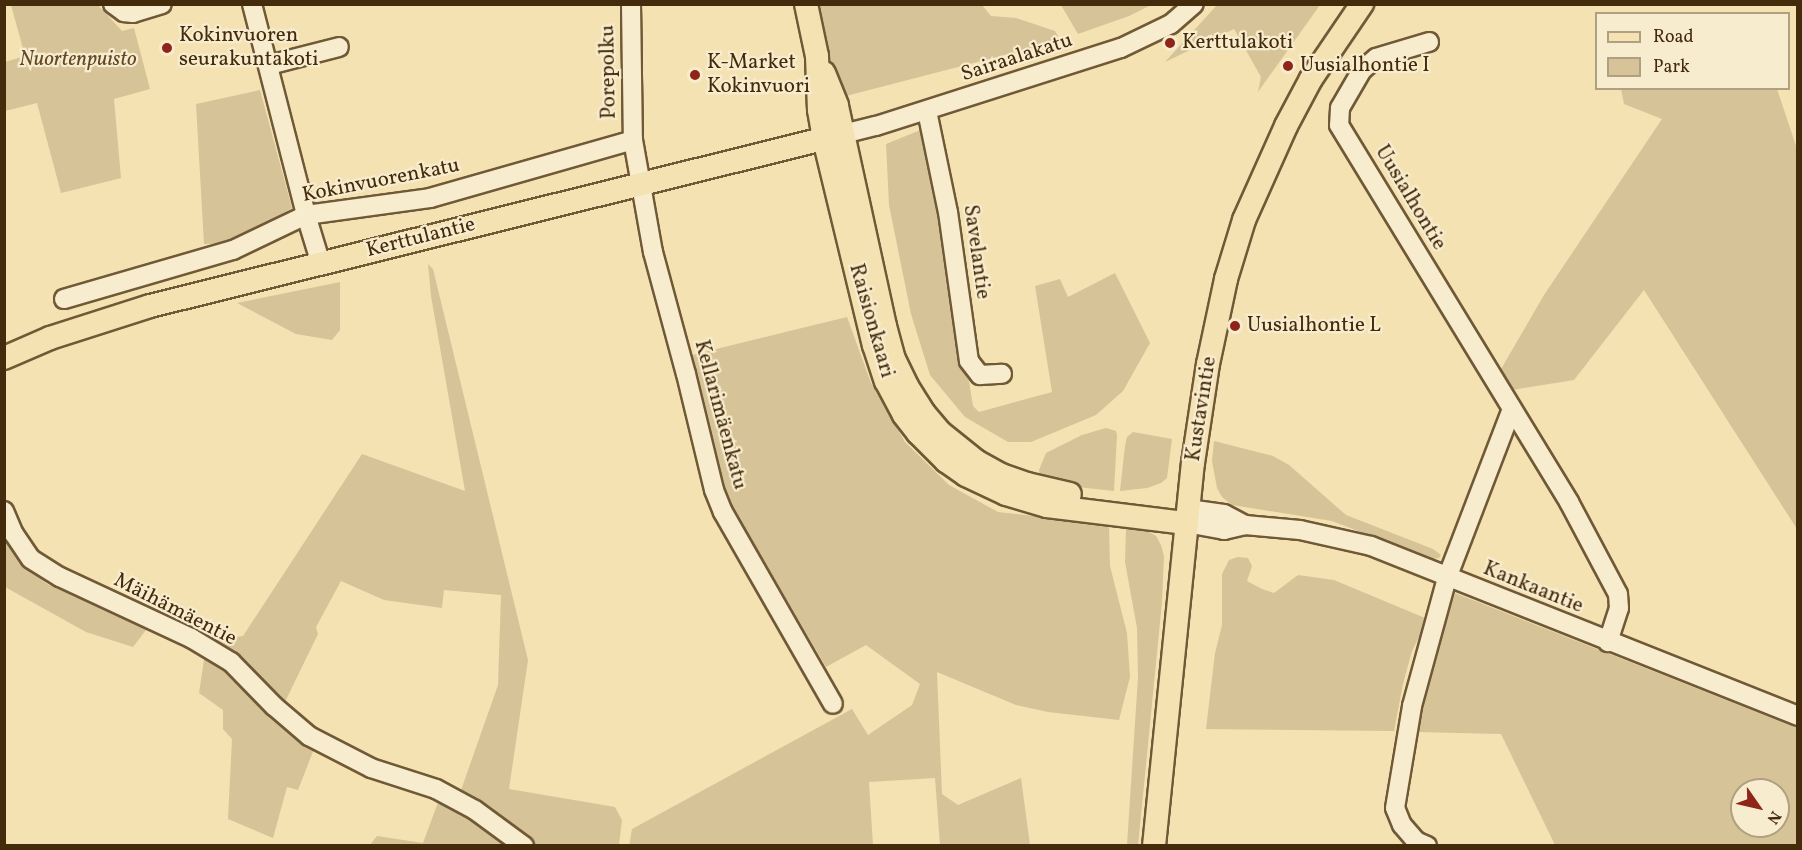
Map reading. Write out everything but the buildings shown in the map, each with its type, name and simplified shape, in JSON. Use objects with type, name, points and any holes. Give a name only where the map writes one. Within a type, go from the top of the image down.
[{"type":"main road","name":"Raisionkaari","points":[[806,4],[817,56],[819,110],[833,136],[880,365],[904,415],[935,452],[966,475],[1027,501],[1187,516]]},
{"type":"main road","name":"Kustavintie","points":[[1154,846],[1187,516],[1216,323],[1244,220],[1286,126],[1311,79],[1362,4]]},
{"type":"main road","name":"Kerttulantie","points":[[4,358],[51,338],[150,306],[833,136]]},
{"type":"street","points":[[113,4],[124,12],[133,13],[162,4]]},
{"type":"street","points":[[252,4],[306,215],[321,264]]},
{"type":"street","name":"Porepolku","points":[[632,4],[633,140]]},
{"type":"street","name":"Sairaalakatu","points":[[833,136],[927,111],[1121,48],[1171,24],[1194,4]]},
{"type":"street","name":"Uusialhontie","points":[[1429,42],[1376,58],[1362,70],[1340,108],[1339,125],[1569,502],[1618,594],[1619,608],[1608,642]]},
{"type":"street","points":[[269,65],[339,47]]},
{"type":"street","name":"Savelantie","points":[[927,111],[948,212],[969,361],[980,375],[1002,374]]},
{"type":"street","points":[[633,140],[640,183]]},
{"type":"street","name":"Kokinvuorenkatu","points":[[64,299],[233,250],[306,215],[430,198],[633,140]]},
{"type":"street","name":"Kellarimäenkatu","points":[[640,183],[653,252],[714,490],[723,512],[833,705]]},
{"type":"street","points":[[1427,846],[1416,841],[1402,825],[1395,808],[1412,706],[1448,578],[1512,409]]},
{"type":"street","name":"Mäihämäentie","points":[[4,511],[14,534],[31,559],[60,577],[191,638],[231,662],[273,706],[309,736],[371,768],[436,789],[475,810],[524,846]]},
{"type":"street","name":"Kankaantie","points":[[1187,516],[1224,514],[1245,525],[1334,536],[1371,546],[1797,716]]},
{"type":"green space","points":[[1218,4],[1320,5],[1258,92],[1261,77],[1234,29],[1165,62]]},
{"type":"green space","name":"Nuortenpuisto","points":[[11,5],[98,5],[122,31],[134,28],[150,89],[114,99],[121,178],[61,193],[37,103],[5,111],[5,62],[25,56]]},
{"type":"green space","points":[[818,5],[982,5],[991,16],[1016,18],[1055,31],[1058,36],[1055,42],[846,96],[839,86],[824,41]]},
{"type":"green space","points":[[1061,5],[1151,5],[1129,16],[1078,34]]},
{"type":"green space","points":[[260,90],[292,208],[232,243],[204,244],[196,104]]},
{"type":"green space","points":[[1621,90],[1777,90],[1798,152],[1797,529],[1644,290],[1574,380],[1506,391],[1497,376],[1544,295],[1662,119],[1624,104]]},
{"type":"green space","points":[[923,129],[950,265],[973,406],[979,412],[1052,392],[1035,286],[1060,279],[1068,297],[1115,273],[1150,343],[1123,391],[1096,415],[1031,442],[1008,442],[965,417],[930,375],[911,314],[889,205],[886,144]]},
{"type":"green space","points":[[428,264],[433,269],[528,660],[509,789],[615,807],[622,820],[619,845],[533,845],[460,793],[498,685],[501,595],[444,590],[442,608],[384,600],[341,581],[316,627],[318,634],[282,708],[264,681],[246,663],[214,640],[243,636],[362,454],[465,491],[431,296]]},
{"type":"green space","points":[[340,282],[340,330],[332,340],[296,334],[237,303]]},
{"type":"green space","points":[[847,317],[871,383],[905,442],[949,485],[998,512],[1109,524],[1110,566],[1127,633],[1130,677],[1119,720],[1048,712],[1016,705],[937,672],[942,794],[958,805],[1021,778],[1030,845],[940,845],[935,778],[869,782],[873,845],[629,846],[632,829],[852,709],[868,735],[912,705],[920,684],[866,645],[826,667],[723,490],[692,355]]},
{"type":"green space","points":[[1106,428],[1116,431],[1117,435],[1114,491],[1059,485],[1040,479],[1039,470],[1046,453],[1082,435]]},
{"type":"green space","points":[[1133,432],[1172,439],[1167,478],[1147,488],[1120,491],[1125,446],[1127,437]]},
{"type":"green space","points":[[1214,441],[1273,456],[1289,465],[1346,515],[1433,549],[1441,555],[1439,558],[1431,559],[1332,521],[1232,505],[1222,497],[1217,488],[1212,461]]},
{"type":"green space","points":[[1141,527],[1156,536],[1164,556],[1162,602],[1138,846],[1127,845],[1138,677],[1137,628],[1125,562],[1126,528]]},
{"type":"green space","points":[[4,536],[24,566],[47,584],[149,626],[133,647],[86,632],[5,587]]},
{"type":"green space","points":[[1238,557],[1248,558],[1252,566],[1247,581],[1274,593],[1298,575],[1334,580],[1425,618],[1426,623],[1412,651],[1394,731],[1206,729],[1215,653],[1222,625],[1222,574],[1229,560]]},
{"type":"green space","points":[[1455,593],[1797,728],[1797,845],[1555,845],[1501,734],[1416,732],[1419,704]]},
{"type":"green space","points":[[205,653],[271,717],[314,749],[298,790],[287,787],[273,838],[228,819],[232,739],[223,729],[223,710],[199,693]]},
{"type":"green space","points":[[440,797],[518,846],[369,846],[377,836],[423,843]]},
{"type":"place","name":"Kerttulakoti","points":[[1170,43]]},
{"type":"place","name":"Kokinvuoren seurakuntakoti","points":[[167,48]]},
{"type":"place","name":"Uusialhontie I","points":[[1288,66]]},
{"type":"place","name":"K-Market Kokinvuori","points":[[695,75]]},
{"type":"place","name":"Uusialhontie L","points":[[1235,326]]}]
